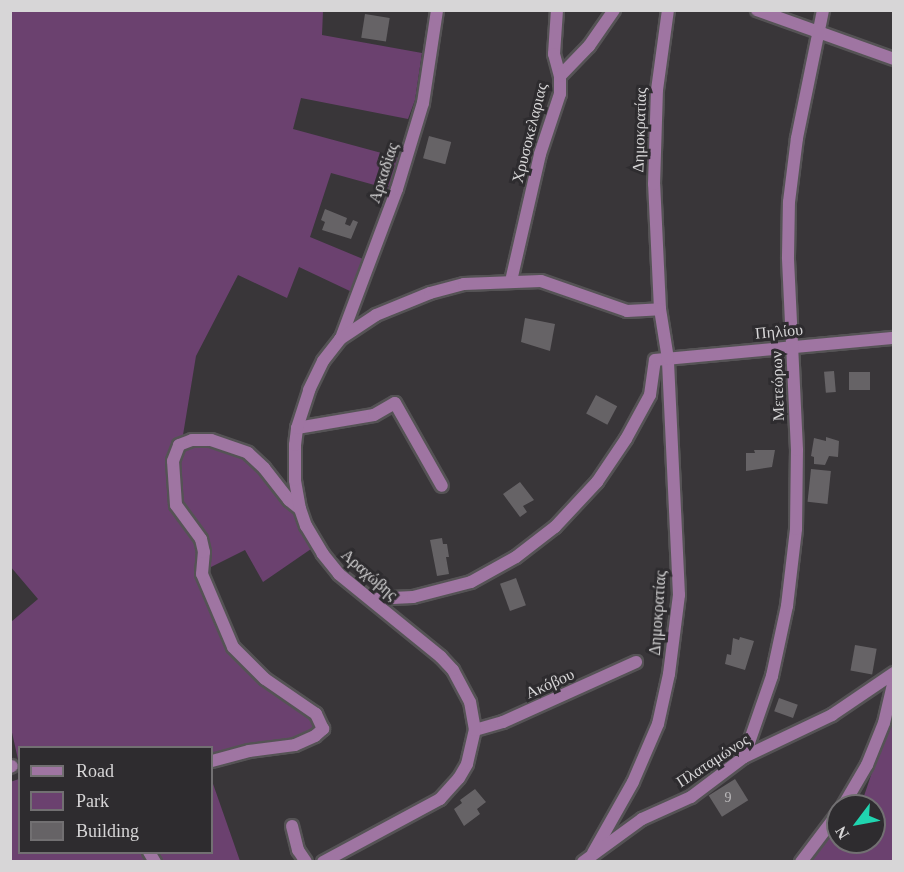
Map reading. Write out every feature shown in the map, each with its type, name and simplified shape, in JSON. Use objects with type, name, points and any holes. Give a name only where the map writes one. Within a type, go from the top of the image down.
[{"type":"street","name":"Αρκαδίας","points":[[340,339],[397,189],[423,103],[437,10]]},
{"type":"street","points":[[557,10],[554,54],[560,76]]},
{"type":"street","name":"Χρυσοκελαριας","points":[[512,281],[540,154],[560,94],[560,76],[589,46],[614,10]]},
{"type":"street","name":"Δημοκρατίας","points":[[593,853],[625,798],[653,737],[664,704],[679,595],[668,359],[660,309],[654,184],[657,90],[668,10]]},
{"type":"street","points":[[757,10],[894,59]]},
{"type":"street","name":"Μετεώρων","points":[[744,758],[772,676],[791,573],[796,529],[797,450],[788,257],[789,202],[797,138],[823,10]]},
{"type":"street","name":"Αραχώβης","points":[[323,861],[440,799],[459,778],[467,764],[475,730],[468,696],[453,670],[332,566],[314,541],[300,509],[294,462],[297,428],[317,372],[340,339],[376,315],[430,293],[464,284],[512,281],[551,284],[627,311],[660,309]]},
{"type":"street","name":"Πηλίου","points":[[668,359],[894,338]]},
{"type":"street","points":[[372,599],[413,597],[471,582],[516,557],[555,527],[603,474],[650,396],[655,360],[668,359]]},
{"type":"street","points":[[297,428],[374,415],[394,403],[442,486]]},
{"type":"street","points":[[213,761],[249,751],[295,745],[315,736],[323,729],[316,714],[265,679],[233,647],[202,574],[204,552],[201,539],[176,505],[173,461],[179,446],[192,440],[211,440],[248,453],[264,468],[289,500],[300,509]]},
{"type":"street","name":"Ακόβου","points":[[475,730],[502,723],[636,662]]},
{"type":"street","name":"Πλαταμώνος","points":[[583,861],[642,819],[691,797],[744,758],[832,715],[894,673]]},
{"type":"street","points":[[850,794],[867,765],[884,723],[894,680]]},
{"type":"street","points":[[292,826],[296,845],[306,861]]},
{"type":"street","points":[[801,861],[826,829]]},
{"type":"green space","points":[[10,11],[323,11],[322,35],[422,53],[415,100],[408,119],[301,98],[293,129],[400,158],[389,189],[331,173],[310,237],[363,259],[352,292],[299,267],[287,298],[238,275],[196,356],[183,435],[188,444],[207,443],[248,457],[290,506],[311,549],[263,582],[245,550],[199,573],[230,648],[321,725],[300,741],[213,759],[213,746],[18,746],[18,760],[11,728],[11,622],[38,599],[10,566]]},
{"type":"green space","points":[[893,710],[893,861],[813,862],[809,859],[826,842],[826,854],[886,854],[886,794],[865,794]]},
{"type":"green space","points":[[18,779],[18,854],[213,854],[213,784],[240,861],[11,861],[10,782]]},
{"type":"building","points":[[365,14],[390,18],[386,42],[361,38]]},
{"type":"building","points":[[429,136],[451,142],[445,164],[423,158]]},
{"type":"building","points":[[325,209],[347,218],[345,224],[350,226],[353,220],[358,222],[351,239],[322,230],[325,222],[321,220]]},
{"type":"building","points":[[525,318],[555,324],[550,351],[521,342]]},
{"type":"building","points":[[834,371],[836,392],[826,393],[824,372]]},
{"type":"building","points":[[849,372],[870,372],[870,390],[849,390]]},
{"type":"building","points":[[596,395],[617,406],[607,425],[586,414]]},
{"type":"building","points":[[826,437],[839,441],[838,457],[829,456],[825,465],[814,464],[814,457],[811,456],[814,438],[826,441]]},
{"type":"building","points":[[754,450],[775,450],[772,467],[746,471],[746,453],[755,453]]},
{"type":"building","points":[[811,469],[831,471],[827,504],[808,502]]},
{"type":"building","points":[[520,482],[534,500],[523,506],[527,512],[520,517],[503,494]]},
{"type":"building","points":[[442,538],[443,544],[447,544],[449,557],[446,557],[449,574],[437,576],[430,540]]},
{"type":"building","points":[[516,578],[526,605],[510,611],[500,584]]},
{"type":"building","points":[[740,637],[754,641],[745,670],[725,664],[727,654],[731,655],[733,638],[739,640]]},
{"type":"building","points":[[855,645],[877,649],[872,674],[850,671]]},
{"type":"building","points":[[779,698],[798,705],[793,718],[774,711]]},
{"type":"building","points":[[735,779],[748,800],[722,817],[709,795]]},
{"type":"building","points":[[475,789],[486,802],[477,809],[480,814],[464,826],[454,809],[462,803],[460,800]]}]
